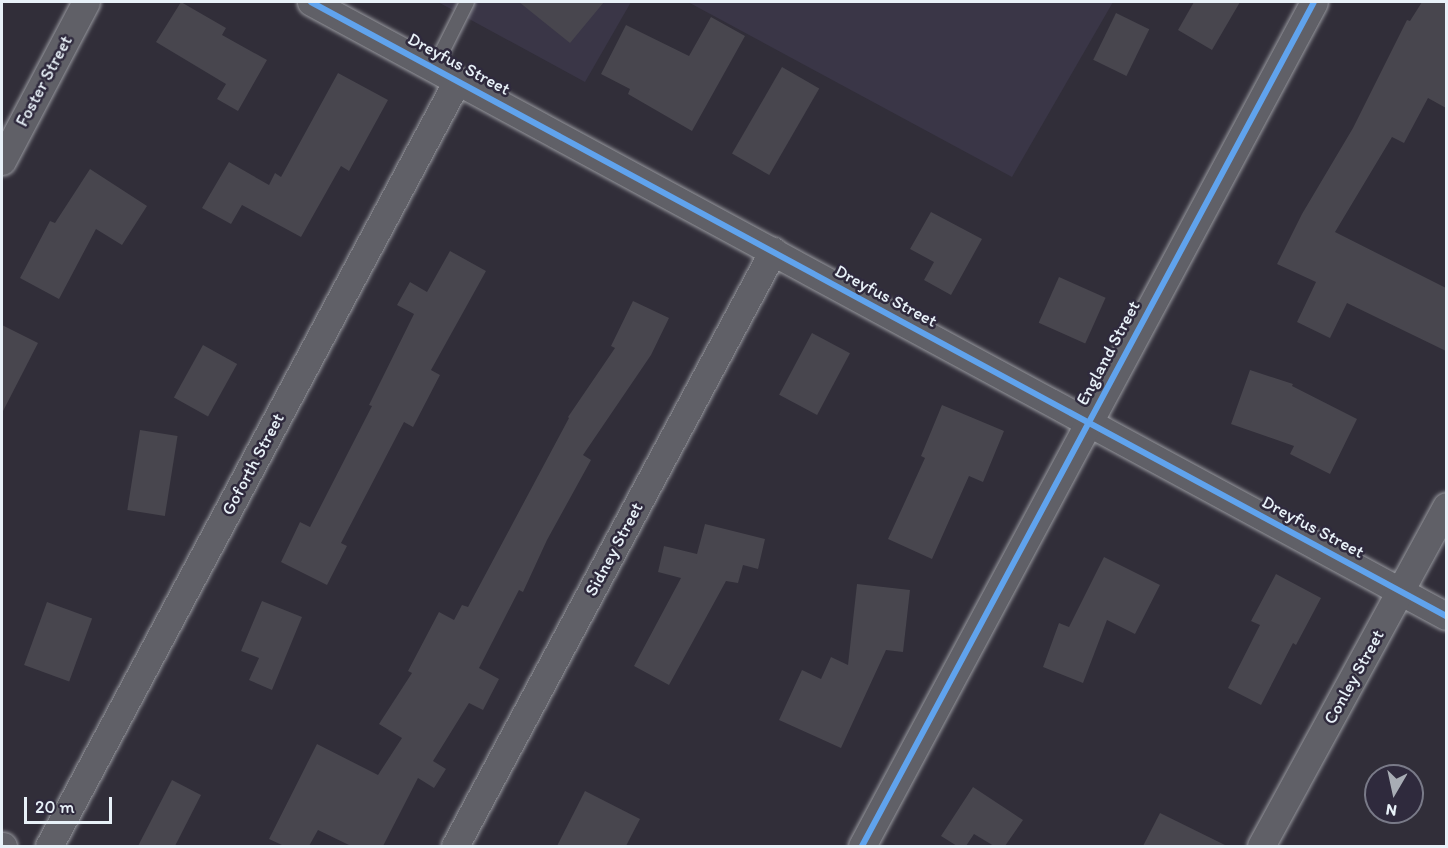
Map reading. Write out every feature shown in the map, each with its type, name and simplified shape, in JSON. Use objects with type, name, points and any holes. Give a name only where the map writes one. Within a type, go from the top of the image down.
[{"type":"street","name":"Foster Street","points":[[2,161],[86,2]]},
{"type":"street","name":"Dreyfus Street","points":[[311,2],[1446,616]]},
{"type":"street","name":"England Street","points":[[862,846],[1314,2]]},
{"type":"street","name":"Goforth Street","points":[[50,846],[457,81]]},
{"type":"street","name":"Sidney Street","points":[[455,846],[773,251]]},
{"type":"street","name":"Conley Street","points":[[1261,846],[1446,506]]},
{"type":"lane","points":[[434,68],[467,2]]},
{"type":"shaded area","points":[[438,2],[631,2],[585,82]]},
{"type":"shaded area","points":[[688,2],[1113,2],[1012,177]]},
{"type":"building","points":[[181,2],[226,28],[222,35],[267,60],[238,111],[217,99],[226,84],[156,42]]},
{"type":"building","points":[[519,2],[604,2],[570,43]]},
{"type":"building","points":[[1194,2],[1240,2],[1212,50],[1178,30]]},
{"type":"building","points":[[1422,2],[1446,2],[1446,108],[1428,98],[1404,143],[1392,137],[1335,232],[1446,288],[1446,351],[1347,303],[1330,338],[1297,322],[1316,282],[1277,264],[1302,214],[1353,128],[1407,20],[1410,21]]},
{"type":"building","points":[[1116,13],[1149,29],[1126,76],[1093,60]]},
{"type":"building","points":[[711,17],[745,36],[692,131],[628,94],[630,89],[601,74],[626,25],[689,56]]},
{"type":"building","points":[[782,67],[819,88],[769,175],[732,154]]},
{"type":"building","points":[[338,73],[388,100],[349,171],[341,166],[301,237],[242,205],[231,224],[202,208],[229,162],[269,185],[275,173],[281,177]]},
{"type":"building","points":[[90,169],[147,206],[122,245],[96,229],[59,299],[20,278],[50,221],[55,223]]},
{"type":"building","points":[[931,212],[982,239],[951,295],[924,280],[934,262],[910,249]]},
{"type":"building","points":[[450,251],[486,271],[431,370],[440,375],[413,427],[404,422],[341,543],[347,546],[327,585],[281,562],[300,522],[310,527],[372,406],[369,405],[414,314],[397,305],[410,282],[427,292]]},
{"type":"building","points":[[1059,277],[1106,298],[1085,343],[1039,323]]},
{"type":"building","points":[[633,301],[669,318],[651,355],[583,455],[591,460],[547,540],[523,592],[519,590],[479,668],[499,679],[483,710],[469,703],[433,761],[446,769],[434,788],[418,778],[383,846],[351,846],[318,830],[309,846],[284,846],[269,839],[317,744],[378,775],[402,738],[379,724],[412,673],[408,671],[439,612],[454,620],[462,605],[468,607],[568,417],[615,348],[611,346]]},
{"type":"building","points":[[2,325],[38,343],[2,413]]},
{"type":"building","points":[[812,333],[850,353],[817,415],[779,395]]},
{"type":"building","points":[[203,345],[237,364],[208,416],[174,397]]},
{"type":"building","points":[[1250,370],[1293,384],[1292,386],[1357,419],[1330,474],[1290,454],[1294,446],[1231,424]]},
{"type":"building","points":[[942,405],[1004,431],[983,482],[969,476],[932,559],[888,539],[925,458],[921,456]]},
{"type":"building","points":[[140,430],[178,436],[165,516],[127,510]]},
{"type":"building","points":[[705,524],[765,539],[758,569],[743,565],[738,583],[726,581],[669,685],[634,666],[681,578],[658,572],[664,546],[697,554]]},
{"type":"building","points":[[1104,557],[1160,585],[1135,634],[1107,620],[1083,683],[1043,667],[1059,623],[1069,627]]},
{"type":"building","points":[[1276,574],[1321,598],[1296,645],[1293,643],[1261,705],[1228,688],[1260,625],[1251,621]]},
{"type":"building","points":[[857,584],[910,590],[903,652],[886,650],[841,748],[779,720],[802,670],[821,679],[831,657],[848,665]]},
{"type":"building","points":[[262,601],[302,617],[272,690],[249,680],[259,658],[241,651]]},
{"type":"building","points":[[47,602],[92,618],[69,681],[24,665]]},
{"type":"building","points":[[172,780],[201,795],[175,846],[138,846]]},
{"type":"building","points":[[973,787],[1023,820],[1005,846],[994,846],[974,834],[966,846],[957,846],[941,836]]},
{"type":"building","points":[[585,791],[640,819],[626,846],[557,846]]},
{"type":"building","points":[[1160,813],[1227,846],[1143,846]]},
{"type":"cycle path","points":[[311,2],[1446,616]]},
{"type":"cycle path","points":[[862,846],[1314,2]]}]
